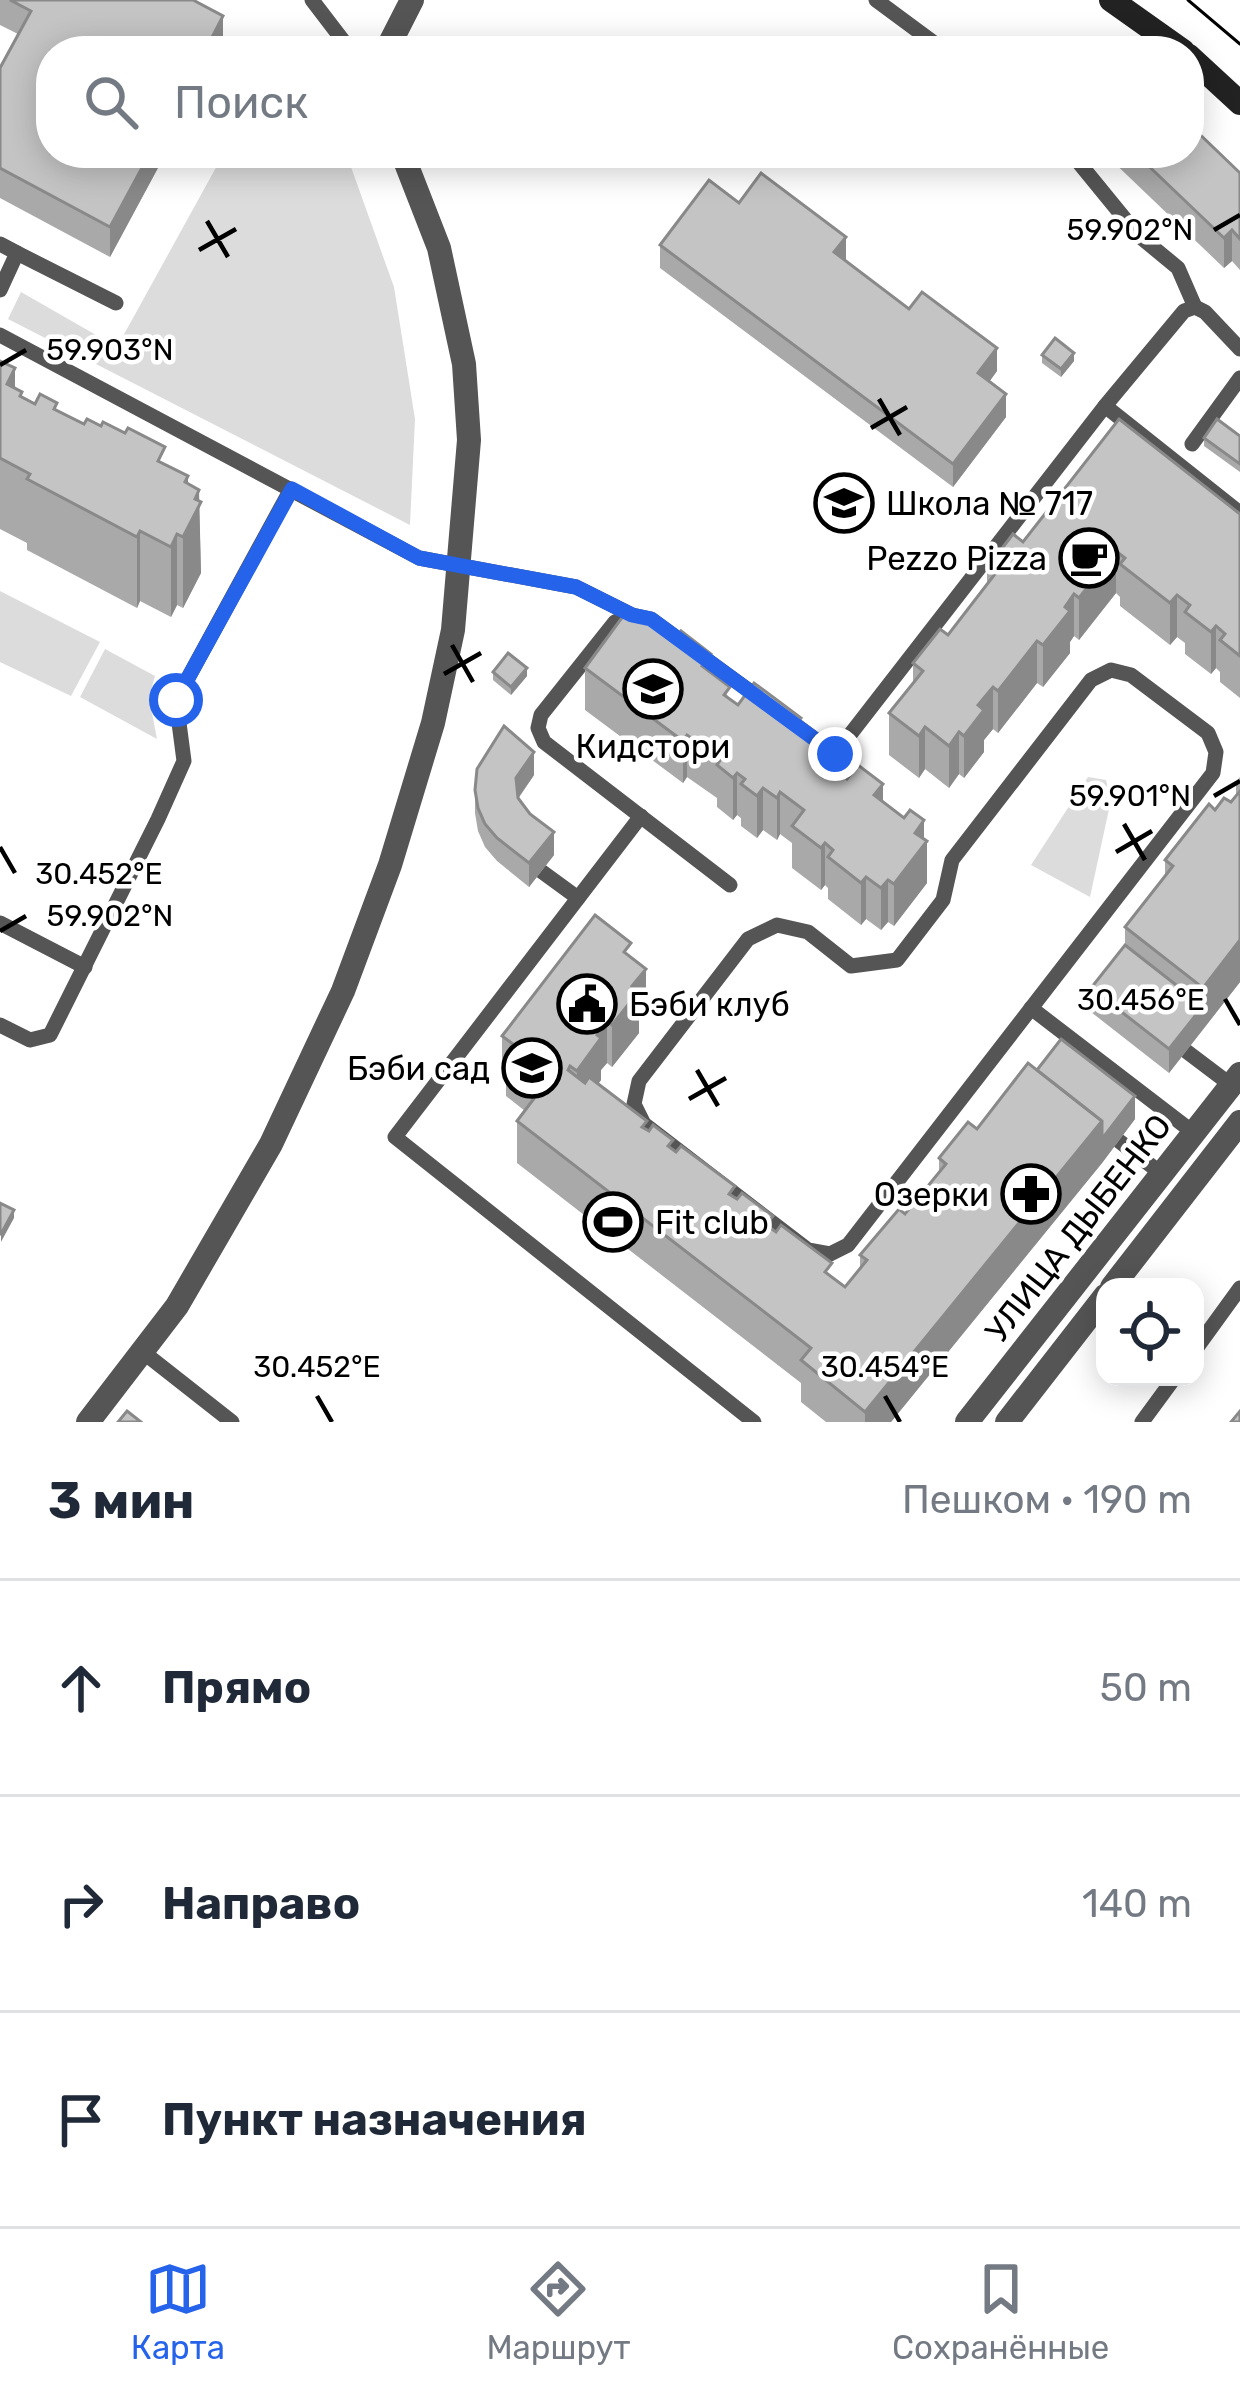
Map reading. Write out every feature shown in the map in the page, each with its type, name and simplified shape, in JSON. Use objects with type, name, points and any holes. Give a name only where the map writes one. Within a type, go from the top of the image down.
[{"type":"main road","points":[[1111,0],[1162,36]]},
{"type":"main road","points":[[1204,70],[1240,103]]},
{"type":"street","points":[[394,36],[412,0]]},
{"type":"street","points":[[88,1422],[178,1306],[272,1144],[343,991],[390,865],[433,723],[453,630],[469,440],[464,364],[440,248],[408,168]]},
{"type":"street","name":"УЛИЦА ДЫБЕНКО","points":[[968,1422],[1235,1080]]},
{"type":"street","name":"УЛИЦА ДЫБЕНКО","points":[[1119,1278],[1240,1122]]},
{"type":"street","name":"УЛИЦА ДЫБЕНКО","points":[[1006,1422],[1096,1307]]},
{"type":"lane","points":[[312,0],[340,36]]},
{"type":"lane","points":[[876,0],[925,36]]},
{"type":"lane","points":[[1083,168],[1138,236],[1178,268],[1195,307],[1240,349]]},
{"type":"lane","points":[[0,244],[116,303]]},
{"type":"lane","points":[[0,290],[16,253]]},
{"type":"lane","points":[[0,335],[419,558],[576,587],[632,615],[651,619],[835,754],[1105,406],[1184,311],[1195,307]]},
{"type":"lane","points":[[1192,444],[1240,378]]},
{"type":"lane","points":[[1105,406],[1240,513]]},
{"type":"lane","points":[[0,1025],[30,1040],[50,1035],[184,760],[176,700],[292,489]]},
{"type":"lane","points":[[632,615],[615,622],[541,715],[538,728],[544,742],[730,885]]},
{"type":"lane","points":[[1111,670],[1132,675],[1208,733],[1216,752],[1213,772],[1031,1008],[848,1245],[830,1254],[808,1250],[644,1124],[634,1104],[639,1081],[748,940],[777,925],[808,932],[851,966],[897,960],[943,900],[952,860],[1091,680],[1111,670]]},
{"type":"lane","points":[[641,816],[395,1137],[754,1422]]},
{"type":"lane","points":[[542,871],[578,898]]},
{"type":"lane","points":[[0,923],[85,967]]},
{"type":"lane","points":[[1031,1008],[1194,1133]]},
{"type":"lane","points":[[1186,1051],[1235,1080]]},
{"type":"lane","points":[[1119,1141],[1162,1174]]},
{"type":"lane","points":[[1204,1338],[1240,1288]]},
{"type":"lane","points":[[143,1352],[232,1422]]},
{"type":"lane","points":[[1142,1422],[1168,1386]]},
{"type":"shaded area","points":[[216,168],[351,168],[394,287],[415,419],[410,525],[8,319],[21,292],[117,347]]},
{"type":"shaded area","points":[[0,591],[100,642],[71,696],[0,662]]},
{"type":"shaded area","points":[[105,649],[155,676],[149,698],[157,739],[80,697]]},
{"type":"shaded area","points":[[1088,777],[1106,780],[1111,800],[1090,897],[1031,865]]},
{"type":"building","points":[[10,0],[193,0],[223,16],[213,36],[36,36],[36,168],[142,168],[110,227],[0,168],[0,68],[31,11]]},
{"type":"building","points":[[1204,138],[1240,173],[1240,239],[1232,230],[1224,238],[1151,168],[1204,168]]},
{"type":"building","points":[[761,173],[846,237],[834,252],[909,309],[922,292],[997,348],[978,373],[1006,394],[953,464],[660,245],[709,180],[739,203]]},
{"type":"building","points":[[1055,338],[1074,353],[1061,369],[1042,355]]},
{"type":"building","points":[[0,361],[15,368],[7,384],[35,404],[40,394],[57,403],[54,409],[84,424],[87,419],[101,426],[103,422],[125,433],[128,428],[165,447],[158,461],[188,476],[185,482],[199,490],[195,499],[201,502],[183,537],[177,534],[171,547],[140,531],[137,537],[27,479],[30,474],[0,458]]},
{"type":"building","points":[[1119,419],[1240,514],[1240,656],[1220,640],[1225,634],[1216,626],[1211,632],[1185,612],[1190,605],[1177,595],[1170,603],[1120,564],[1125,558],[1116,551],[1079,598],[1074,594],[1065,607],[1070,611],[1043,645],[1037,641],[998,691],[993,687],[978,705],[984,710],[964,736],[959,732],[949,746],[925,727],[919,736],[889,713],[923,671],[913,663],[940,629],[948,635],[995,574],[987,568],[1013,534],[1023,542]]},
{"type":"building","points":[[1217,419],[1240,436],[1240,464],[1204,438]]},
{"type":"building","points":[[629,608],[674,641],[681,631],[711,654],[702,666],[730,687],[724,695],[738,705],[754,683],[801,718],[793,728],[801,734],[807,726],[822,738],[812,752],[847,779],[858,765],[883,784],[874,795],[904,818],[910,810],[924,820],[915,833],[927,841],[894,884],[888,880],[881,888],[866,877],[861,883],[828,857],[833,850],[825,843],[821,848],[792,826],[804,810],[780,792],[777,798],[763,788],[757,796],[741,784],[745,779],[737,773],[733,778],[717,765],[721,759],[687,735],[683,741],[585,668]]},
{"type":"building","points":[[508,653],[527,668],[511,687],[493,672]]},
{"type":"building","points":[[504,726],[534,752],[516,778],[518,798],[554,832],[529,863],[497,838],[478,808],[477,769]]},
{"type":"building","points":[[1240,791],[1240,940],[1203,988],[1125,927],[1173,866],[1165,860],[1209,804],[1215,810],[1224,798],[1231,802]]},
{"type":"building","points":[[595,915],[631,943],[624,952],[646,969],[632,986],[639,991],[612,1025],[607,1021],[597,1035],[601,1038],[577,1071],[570,1066],[568,1070],[585,1083],[589,1077],[647,1121],[642,1127],[649,1131],[653,1125],[673,1140],[668,1146],[676,1152],[681,1146],[735,1186],[729,1194],[737,1199],[742,1193],[773,1216],[766,1225],[776,1232],[781,1225],[832,1263],[825,1272],[845,1287],[867,1260],[860,1255],[899,1209],[905,1214],[946,1164],[939,1158],[968,1122],[977,1129],[1028,1063],[1102,1121],[865,1412],[801,1360],[811,1348],[517,1121],[545,1084],[506,1054],[513,1044],[502,1036]]},
{"type":"building","points":[[1125,945],[1203,1006],[1169,1049],[1091,988]]},
{"type":"building","points":[[1061,1039],[1135,1096],[1102,1139],[1102,1121],[1037,1070]]},
{"type":"building","points":[[0,1203],[14,1210],[1,1234],[0,1233]]},
{"type":"building","points":[[127,1411],[141,1422],[118,1422]]},
{"type":"tram line","points":[[1188,0],[1240,44]]},
{"type":"place","name":"Школа № 717","points":[[844,503]]},
{"type":"place","name":"Pezzo Pizza","points":[[1089,558]]},
{"type":"place","name":"Кидстори","points":[[653,689]]},
{"type":"place","name":"Бэби клуб","points":[[587,1004]]},
{"type":"place","name":"Бэби сад","points":[[532,1068]]},
{"type":"place","name":"Озерки","points":[[1031,1194]]},
{"type":"place","name":"Fit club","points":[[613,1222]]},
{"type":"route","points":[[176,700],[292,489],[419,558],[576,587],[632,615],[651,619],[835,754]]}]
